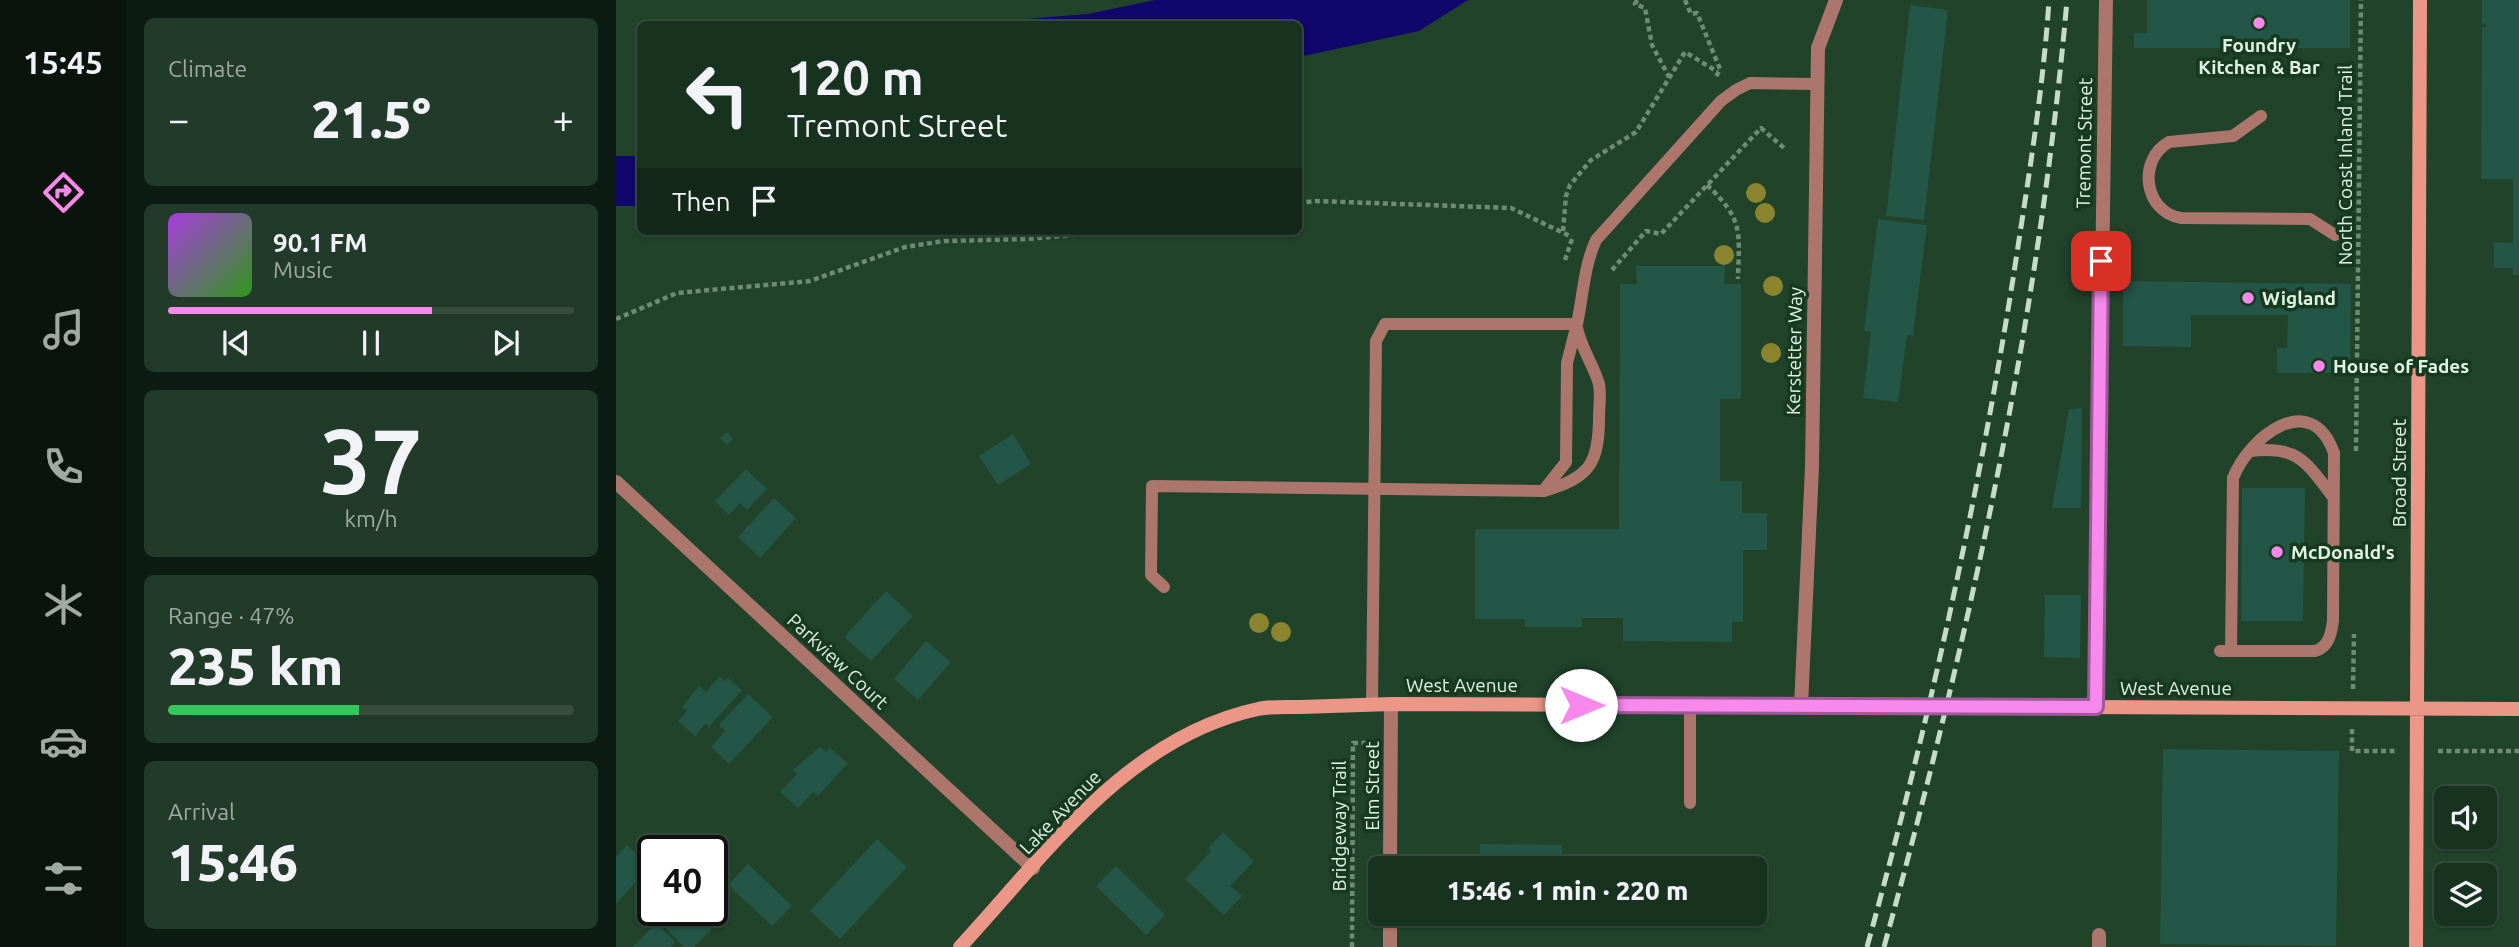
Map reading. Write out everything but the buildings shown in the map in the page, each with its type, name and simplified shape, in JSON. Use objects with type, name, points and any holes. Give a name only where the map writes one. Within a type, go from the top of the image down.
[{"type":"street","name":"Kerstetter Way","points":[[1801,706],[1812,467],[1816,84],[1818,48],[1836,0]]},
{"type":"street","name":"Tremont Street","points":[[2096,707],[2106,0]]},
{"type":"street","name":"Broad Street","points":[[2416,947],[2420,0]]},
{"type":"street","name":"Parkview Court","points":[[616,482],[1033,868]]},
{"type":"street","name":"West Avenue","points":[[1206,724],[1260,708],[1391,704],[2519,709]]},
{"type":"street","name":"Elm Street","points":[[1390,856],[1391,704]]},
{"type":"street","name":"Lake Avenue","points":[[960,947],[1087,809],[1140,761],[1176,738],[1206,724]]},
{"type":"street","points":[[1390,926],[1390,947]]},
{"type":"lane","points":[[1543,491],[1566,462],[1567,363],[1586,286],[1587,258],[1596,240],[1721,101],[1750,83],[1816,84]]},
{"type":"lane","points":[[2261,116],[2233,136],[2179,141],[2162,146],[2154,154],[2150,166],[2155,205],[2162,212],[2181,218],[2310,219],[2335,234]]},
{"type":"lane","points":[[1372,705],[1376,341],[1385,324],[1577,324]]},
{"type":"lane","points":[[1164,587],[1150,575],[1152,486],[1543,491],[1570,483],[1587,471],[1599,447],[1599,386],[1582,350],[1577,324]]},
{"type":"lane","points":[[2302,421],[2319,428],[2334,453],[2334,497],[2333,621],[2325,646],[2315,651],[2226,651],[2232,488],[2236,470],[2250,451],[2273,429],[2285,423],[2302,421]]},
{"type":"lane","points":[[2250,451],[2272,449],[2292,452],[2311,467],[2334,497]]},
{"type":"lane","points":[[1690,706],[1690,803]]},
{"type":"path","points":[[1637,0],[1635,4],[1645,8],[1652,45],[1669,77]]},
{"type":"path","points":[[1685,0],[1691,14],[1697,13],[1718,59],[1718,72],[1706,88]]},
{"type":"path","name":"North Coast Inland Trail","points":[[2356,456],[2361,0]]},
{"type":"path","points":[[1563,231],[1566,196],[1570,185],[1591,160],[1636,132],[1685,52],[1718,72]]},
{"type":"path","points":[[1612,270],[1646,231],[1661,234],[1761,128],[1784,148]]},
{"type":"path","points":[[1707,185],[1731,209],[1739,229],[1738,279]]},
{"type":"path","points":[[1302,203],[1511,208],[1572,237]]},
{"type":"path","points":[[1565,260],[1572,237],[1580,226]]},
{"type":"path","points":[[616,319],[677,293],[810,281],[905,247],[944,241],[1072,235]]},
{"type":"path","points":[[2353,708],[2354,633]]},
{"type":"path","name":"Bridgeway Trail","points":[[1352,947],[1353,743],[1391,744]]},
{"type":"path","points":[[2476,751],[2519,751]]},
{"type":"shaded area","points":[[1155,0],[1468,0],[1419,31],[1302,56],[1302,21],[1024,21],[1088,14]]},
{"type":"shaded area","points":[[616,156],[637,156],[637,206],[616,206]]},
{"type":"railway","points":[[1867,947],[1931,698],[1984,447],[2029,175],[2049,0]]},
{"type":"railway","points":[[1884,947],[1945,714],[1997,478],[2039,240],[2067,0]]},
{"type":"place","name":"Foundry Kitchen & Bar","points":[[2259,23]]},
{"type":"place","name":"Wigland","points":[[2248,298]]},
{"type":"place","name":"House of Fades","points":[[2319,366]]},
{"type":"place","name":"McDonald's","points":[[2277,552]]},
{"type":"route","points":[[1581,705],[2096,707],[2101,261]]}]
